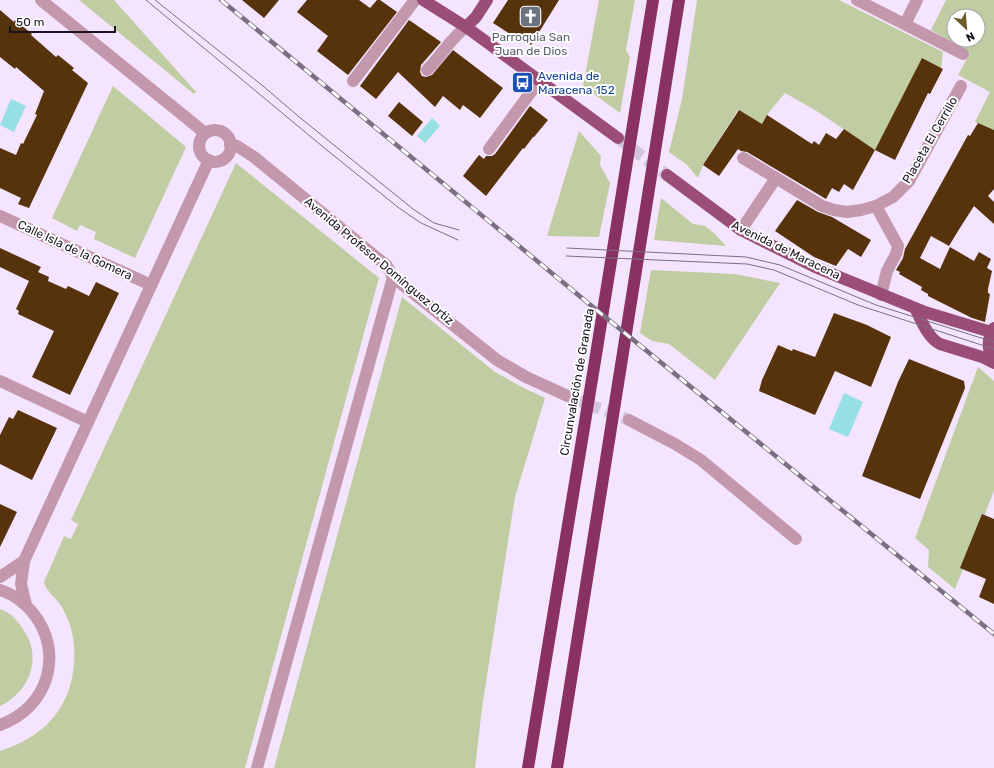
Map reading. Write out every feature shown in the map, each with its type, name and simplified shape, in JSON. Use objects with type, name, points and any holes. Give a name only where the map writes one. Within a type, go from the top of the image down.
[{"type":"highway","name":"Circunvalación de Granada","points":[[528,768],[605,303],[653,0]]},
{"type":"highway","points":[[556,768],[679,0]]},
{"type":"main road","points":[[423,0],[466,26],[618,138]]},
{"type":"main road","points":[[466,26],[476,16],[487,0]]},
{"type":"main road","name":"Avenida de Maracena","points":[[667,175],[741,230],[815,267],[915,308],[993,330]]},
{"type":"main road","points":[[915,308],[928,334],[934,341],[994,362]]},
{"type":"main road","points":[[993,330],[989,337],[988,348],[990,356],[994,362]]},
{"type":"street","points":[[41,0],[205,133]]},
{"type":"street","points":[[353,81],[415,0]]},
{"type":"street","points":[[857,0],[963,54]]},
{"type":"street","points":[[905,24],[917,0]]},
{"type":"street","points":[[426,70],[433,64],[455,35],[466,26]]},
{"type":"street","points":[[489,148],[539,80]]},
{"type":"street","name":"Placeta El Cerrillo","points":[[743,158],[822,206],[847,212],[876,206],[893,197],[909,181],[961,86]]},
{"type":"street","points":[[214,130],[223,133],[229,140],[230,145],[228,155],[219,161],[205,158],[200,150],[200,141],[205,133],[214,130]]},
{"type":"street","name":"Avenida Profesor Domínguez Ortiz","points":[[230,145],[237,146],[262,164],[387,266],[393,277],[498,360],[526,377],[572,398]]},
{"type":"street","points":[[26,605],[21,584],[24,561],[209,160]]},
{"type":"street","points":[[741,230],[776,178]]},
{"type":"street","points":[[876,206],[898,246],[896,254],[887,271],[881,295]]},
{"type":"street","name":"Calle Isla de la Gomera","points":[[0,216],[151,285]]},
{"type":"street","points":[[257,768],[393,277]]},
{"type":"street","points":[[0,381],[88,422]]},
{"type":"street","points":[[629,420],[675,444],[706,463],[796,539]]},
{"type":"street","points":[[0,577],[24,561]]},
{"type":"street","points":[[0,590],[14,596],[26,605],[41,622],[49,644],[50,667],[43,690],[30,707],[12,721],[0,725]]},
{"type":"shaded area","points":[[79,0],[114,0],[196,92],[194,94]]},
{"type":"shaded area","points":[[599,0],[635,0],[626,50],[630,57],[620,113],[583,86]]},
{"type":"shaded area","points":[[697,0],[839,0],[943,52],[941,69],[922,59],[875,150],[815,110],[785,93],[770,111],[762,124],[738,110],[703,165],[698,178],[687,165],[669,152],[682,99]]},
{"type":"shaded area","points":[[946,0],[994,0],[994,130],[975,122],[990,92],[958,75],[970,53],[962,48],[986,48],[986,8],[946,8],[946,39],[931,30]]},
{"type":"shaded area","points":[[113,86],[186,147],[135,258],[94,239],[96,232],[80,225],[77,231],[52,218]]},
{"type":"shaded area","points":[[11,99],[26,106],[14,132],[0,125]]},
{"type":"shaded area","points":[[432,118],[440,126],[425,143],[417,136]]},
{"type":"shaded area","points":[[579,131],[601,156],[600,165],[610,183],[599,237],[547,236]]},
{"type":"shaded area","points":[[236,163],[379,278],[245,768],[0,768],[0,751],[29,738],[52,720],[67,695],[74,664],[72,634],[70,625],[62,608],[57,600],[48,591],[44,582],[64,536],[71,539],[78,524],[71,520]]},
{"type":"shaded area","points":[[661,198],[693,224],[705,226],[726,246],[654,240]]},
{"type":"shaded area","points":[[651,270],[735,274],[780,283],[715,380],[669,344],[652,341],[640,333]]},
{"type":"shaded area","points":[[402,297],[495,372],[545,398],[515,497],[482,708],[475,768],[274,768]]},
{"type":"shaded area","points":[[978,367],[994,381],[994,491],[955,589],[928,567],[929,550],[915,538]]},
{"type":"shaded area","points":[[844,393],[863,402],[848,437],[829,429]]},
{"type":"shaded area","points":[[0,609],[13,617],[23,629],[29,640],[32,651],[32,662],[26,683],[10,700],[0,706]]},
{"type":"building","points":[[242,0],[279,0],[264,18]]},
{"type":"building","points":[[307,0],[359,0],[370,8],[377,0],[380,0],[397,12],[348,75],[317,51],[328,36],[297,12]]},
{"type":"building","name":"Parroquia San Juan de Dios","points":[[508,0],[559,0],[531,45],[525,42],[524,43],[493,23]]},
{"type":"building","points":[[0,10],[32,34],[31,35],[56,57],[58,55],[74,68],[72,70],[88,83],[29,208],[18,204],[21,198],[0,188],[0,148],[16,155],[37,115],[35,114],[44,91],[16,67],[15,69],[0,57]]},
{"type":"building","points":[[409,20],[441,42],[421,65],[420,72],[422,76],[426,77],[432,75],[453,50],[503,88],[480,118],[463,105],[460,110],[443,96],[435,107],[398,72],[376,99],[360,86]]},
{"type":"building","points":[[922,58],[943,69],[930,94],[928,93],[895,160],[875,150]]},
{"type":"building","points":[[399,102],[423,122],[412,136],[388,116]]},
{"type":"building","points":[[530,106],[548,120],[524,149],[523,148],[486,196],[463,176],[479,155],[484,159],[486,156],[492,156],[495,154]]},
{"type":"building","points":[[739,110],[762,124],[767,115],[812,144],[814,141],[819,145],[826,133],[836,139],[844,129],[875,150],[853,190],[844,184],[839,192],[832,188],[826,199],[747,152],[738,149],[719,176],[703,165]]},
{"type":"building","points":[[978,123],[994,130],[994,189],[988,196],[994,202],[994,224],[974,206],[949,246],[931,236],[920,258],[940,269],[950,247],[974,261],[979,252],[991,259],[987,268],[992,271],[988,289],[988,293],[990,294],[985,322],[972,318],[928,296],[928,294],[921,290],[922,287],[899,274],[900,272],[896,270],[903,258],[905,249],[968,135],[970,136]]},
{"type":"building","points":[[797,200],[818,212],[832,217],[871,240],[861,257],[848,249],[836,266],[814,257],[775,231]]},
{"type":"building","points":[[0,248],[41,267],[38,272],[49,277],[48,281],[66,289],[68,286],[89,296],[96,282],[119,293],[70,395],[32,377],[54,331],[18,314],[19,311],[16,309],[29,281],[0,267]]},
{"type":"building","points":[[834,313],[867,325],[891,337],[871,387],[835,371],[815,415],[759,391],[762,380],[778,345],[792,351],[793,349],[815,357]]},
{"type":"building","points":[[909,359],[964,381],[965,388],[920,499],[862,476],[898,382]]},
{"type":"building","points":[[18,410],[57,428],[32,480],[0,464],[0,435],[9,417],[13,419]]},
{"type":"building","points":[[0,504],[17,512],[0,547]]},
{"type":"building","points":[[982,514],[994,519],[994,604],[979,597],[986,579],[960,568]]},
{"type":"tunnel","points":[[618,138],[667,175]]},
{"type":"tunnel","points":[[572,398],[629,420]]},
{"type":"tram line","points":[[146,0],[399,208],[421,223],[458,240]]},
{"type":"tram line","points":[[155,0],[413,209],[434,223],[459,230]]},
{"type":"tram line","points":[[567,248],[746,257],[780,265],[876,305],[994,342]]},
{"type":"tram line","points":[[566,256],[747,264],[774,270],[858,305],[994,349]]},
{"type":"railway","points":[[221,0],[588,303],[994,634]]},
{"type":"place","name":"Parroquia San Juan de Dios","points":[[531,16]]},
{"type":"place","name":"Avenida de Maracena 152","points":[[523,83]]}]
